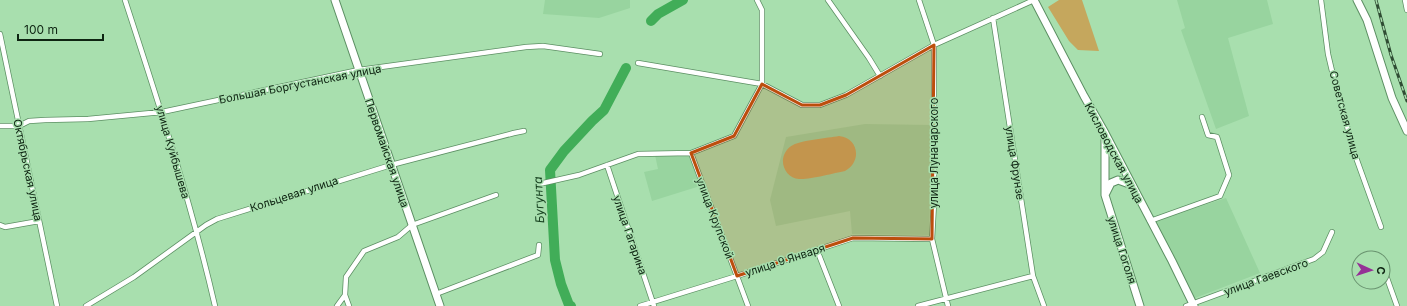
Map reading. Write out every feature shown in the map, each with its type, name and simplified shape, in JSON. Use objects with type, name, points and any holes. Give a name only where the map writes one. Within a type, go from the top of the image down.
[{"type":"street","name":"улица Куйбышева","points":[[125,0],[162,112],[197,232],[215,306]]},
{"type":"street","name":"Первомайская улица","points":[[335,0],[440,306]]},
{"type":"street","points":[[539,184],[579,175],[638,154],[691,153],[734,136],[762,84],[762,10],[757,0]]},
{"type":"street","points":[[828,0],[880,76]]},
{"type":"street","name":"улица Луначарского","points":[[919,0],[934,45],[934,195],[932,239],[948,306]]},
{"type":"street","points":[[638,63],[762,84],[802,105],[820,105],[846,95],[934,45],[1034,0]]},
{"type":"street","name":"Кисловодская улица","points":[[1034,0],[1172,261],[1191,305]]},
{"type":"street","name":"Советская улица","points":[[1322,0],[1328,54],[1332,71],[1354,152],[1381,227]]},
{"type":"street","points":[[1357,0],[1367,20],[1392,98],[1407,130]]},
{"type":"street","points":[[1404,0],[1407,10]]},
{"type":"street","name":"улица Фрунзе","points":[[992,18],[1033,276],[1044,306]]},
{"type":"street","name":"Октябрьская улица","points":[[0,34],[57,306]]},
{"type":"street","name":"Большая Боргустанская улица","points":[[0,126],[19,126],[28,121],[88,119],[162,112],[359,70],[526,47],[543,46],[600,54]]},
{"type":"street","points":[[1150,221],[1220,196],[1229,175],[1217,137],[1208,135],[1202,117]]},
{"type":"street","name":"Кольцевая улица","points":[[86,306],[134,277],[217,219],[391,165],[524,131]]},
{"type":"street","name":"улица Гоголя","points":[[1105,133],[1105,195],[1140,306]]},
{"type":"street","name":"улица Крупской","points":[[691,153],[748,306]]},
{"type":"street","name":"улица Гагарина","points":[[607,165],[653,304]]},
{"type":"street","points":[[1105,195],[1111,183],[1118,180],[1132,185]]},
{"type":"street","points":[[349,306],[345,296],[346,277],[364,251],[398,237],[412,225],[496,195]]},
{"type":"street","points":[[0,225],[6,227],[38,221]]},
{"type":"street","name":"улица Гаевского","points":[[1191,305],[1314,259],[1323,252],[1332,232]]},
{"type":"street","name":"улица 9 Января","points":[[640,306],[653,304],[853,238],[932,239]]},
{"type":"street","points":[[436,294],[538,255],[539,245]]},
{"type":"street","points":[[817,250],[839,306]]},
{"type":"street","points":[[918,306],[1033,276]]},
{"type":"street","points":[[1391,289],[1397,306]]},
{"type":"street","points":[[337,306],[345,296]]},
{"type":"highlighted area","points":[[934,45],[932,239],[853,238],[737,276],[691,153],[734,136],[762,84],[802,105],[820,105],[846,95]]},
{"type":"shaded area","points":[[545,0],[630,0],[630,8],[599,18],[543,14]]},
{"type":"shaded area","points":[[1059,0],[1082,0],[1099,51],[1078,50],[1069,41],[1048,7]]},
{"type":"shaded area","points":[[1177,0],[1267,0],[1273,24],[1228,38],[1249,116],[1216,129],[1181,30],[1185,28]]},
{"type":"shaded area","points":[[865,124],[932,125],[929,235],[852,234],[850,211],[776,226],[770,200],[786,137]]},
{"type":"shaded area","points":[[839,136],[851,141],[856,151],[854,162],[845,171],[803,179],[795,178],[789,175],[785,169],[783,159],[786,150],[791,146],[809,140]]},
{"type":"shaded area","points":[[689,154],[700,186],[652,201],[644,172],[658,169],[655,155]]},
{"type":"shaded area","points":[[1226,198],[1260,273],[1195,298],[1155,221]]},
{"type":"waterway","name":"Бугунта","points":[[651,21],[658,14],[683,0]]},
{"type":"waterway","name":"Бугунта","points":[[571,306],[569,305],[561,284],[555,260],[550,170],[564,151],[604,110],[626,68]]},
{"type":"railway","points":[[1376,0],[1391,55],[1407,101]]}]
